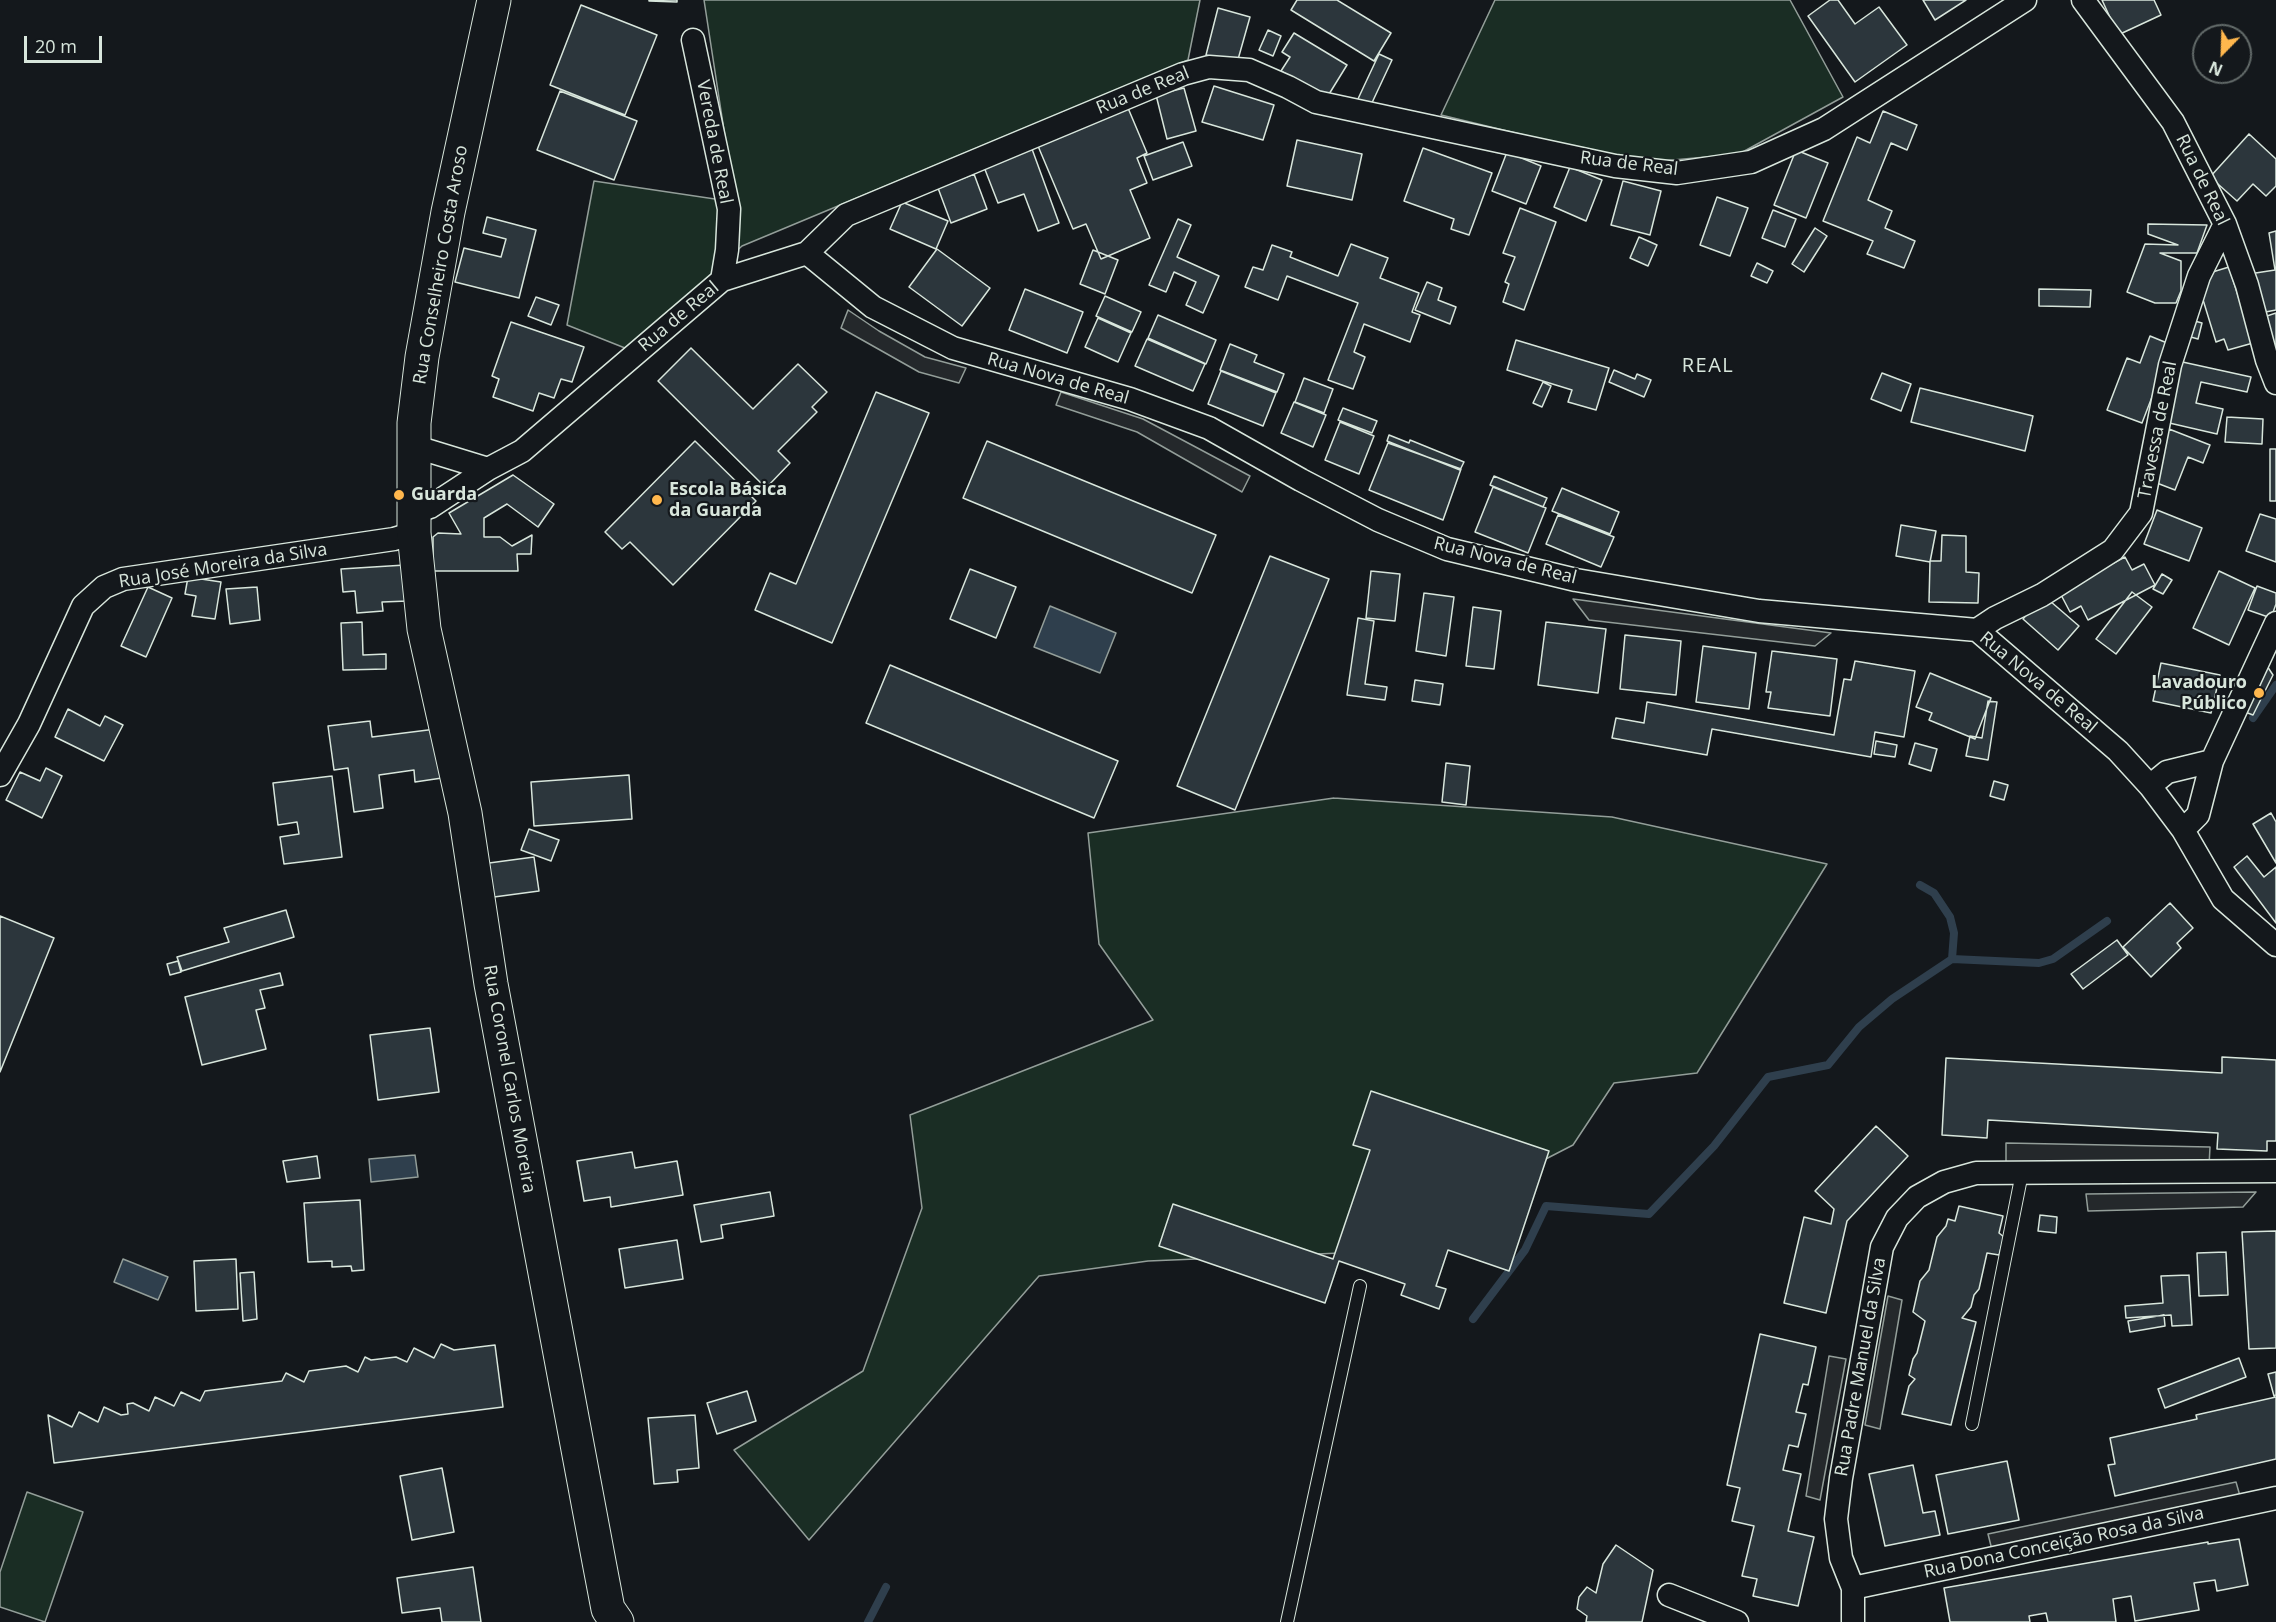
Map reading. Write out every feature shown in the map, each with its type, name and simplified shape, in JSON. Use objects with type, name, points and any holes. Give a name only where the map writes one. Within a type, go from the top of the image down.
[{"type":"main road","name":"Rua Conselheiro Costa Aroso","points":[[413,523],[414,423],[422,357],[494,0]]},
{"type":"main road","name":"Rua Coronel Carlos Moreira","points":[[413,523],[424,629],[465,813],[491,984],[608,1608],[616,1622]]},
{"type":"street","name":"Rua de Real","points":[[413,523],[430,507],[488,469],[522,451],[722,280],[807,253],[846,215],[1183,74],[1209,66],[1249,70],[1316,102],[1615,166],[1677,173],[1751,162],[1824,129],[2025,0]]},
{"type":"street","name":"Rua de Real","points":[[2083,0],[2173,122],[2225,224],[2247,285],[2267,360],[2276,383]]},
{"type":"street","name":"Vereda de Real","points":[[693,40],[729,209],[727,250],[722,280]]},
{"type":"street","name":"Travessa de Real","points":[[1977,630],[1995,618],[2042,595],[2113,550],[2141,513],[2170,365],[2199,276],[2225,224]]},
{"type":"street","name":"Rua Nova de Real","points":[[807,253],[873,307],[953,348],[1130,399],[1209,428],[1300,480],[1378,520],[1447,549],[1576,580],[1758,611],[1977,630],[2118,751],[2150,786],[2183,830]]},
{"type":"street","points":[[413,446],[488,469]]},
{"type":"street","name":"Rua José Moreira da Silva","points":[[0,775],[29,724],[83,606],[104,587],[123,579],[394,539],[413,523]]},
{"type":"street","points":[[2276,622],[2212,761],[2198,815],[2183,830],[2223,899],[2276,945]]},
{"type":"street","points":[[2150,786],[2167,772],[2212,761]]},
{"type":"street","name":"Rua Padre Manuel da Silva","points":[[1853,1622],[1853,1587],[1841,1558],[1836,1520],[1840,1478],[1882,1247],[1897,1218],[1917,1197],[1944,1182],[1976,1173],[2276,1171]]},
{"type":"street","name":"Rua Dona Conceição Rosa da Silva","points":[[1853,1587],[2276,1498]]},
{"type":"street","points":[[1669,1595],[1737,1622]]},
{"type":"lane","points":[[1972,1424],[2022,1173]]},
{"type":"lane","points":[[1287,1622],[1360,1286]]},
{"type":"green space","points":[[704,0],[1200,0],[1188,60],[742,246],[630,350],[567,325],[594,181],[735,202]]},
{"type":"green space","points":[[1495,0],[1790,0],[1843,97],[1739,154],[1640,163],[1441,115]]},
{"type":"green space","points":[[1334,798],[1612,817],[1827,864],[1697,1073],[1614,1083],[1573,1145],[1365,1252],[1148,1261],[1039,1276],[809,1540],[734,1450],[863,1371],[922,1208],[910,1115],[1153,1020],[1099,944],[1088,833]]},
{"type":"green space","points":[[27,1492],[83,1512],[45,1622],[0,1607],[0,1572]]},
{"type":"shaded area","points":[[848,310],[925,357],[966,368],[959,383],[919,372],[841,328]]},
{"type":"shaded area","points":[[1061,392],[1143,419],[1250,476],[1242,492],[1137,432],[1056,405]]},
{"type":"shaded area","points":[[1573,599],[1831,633],[1815,646],[1589,620]]},
{"type":"shaded area","points":[[2006,1143],[2210,1147],[2209,1166],[2006,1162]]},
{"type":"shaded area","points":[[2256,1192],[2243,1207],[2088,1211],[2086,1194]]},
{"type":"shaded area","points":[[1888,1296],[1902,1300],[1880,1429],[1865,1425]]},
{"type":"shaded area","points":[[1829,1356],[1846,1359],[1820,1500],[1806,1496]]},
{"type":"shaded area","points":[[2236,1482],[2240,1496],[1992,1550],[1988,1534]]},
{"type":"water","points":[[1050,606],[1116,633],[1100,673],[1034,647]]},
{"type":"water","points":[[415,1155],[418,1177],[371,1182],[369,1159]]},
{"type":"water","points":[[123,1259],[168,1277],[158,1300],[114,1282]]},
{"type":"building","points":[[677,0],[677,2],[649,1]]},
{"type":"building","points":[[1297,0],[1337,0],[1391,33],[1374,61],[1291,10]]},
{"type":"building","points":[[1830,0],[1838,0],[1855,24],[1879,7],[1907,45],[1855,82],[1808,16]]},
{"type":"building","points":[[1923,0],[1966,0],[1935,20]]},
{"type":"building","points":[[2102,0],[2154,0],[2161,15],[2118,35]]},
{"type":"building","points":[[581,5],[657,35],[625,115],[550,85]]},
{"type":"building","points":[[1218,8],[1250,17],[1237,63],[1206,55]]},
{"type":"building","points":[[1268,30],[1281,36],[1273,56],[1259,50]]},
{"type":"building","points":[[1294,33],[1347,65],[1326,99],[1281,71],[1290,57],[1282,52]]},
{"type":"building","points":[[1379,54],[1392,60],[1370,107],[1357,101]]},
{"type":"building","points":[[1214,86],[1274,105],[1263,140],[1202,122]]},
{"type":"building","points":[[1184,88],[1196,131],[1167,139],[1156,95]]},
{"type":"building","points":[[560,91],[637,121],[614,180],[537,150]]},
{"type":"building","points":[[1128,108],[1147,153],[1137,158],[1147,183],[1130,190],[1150,238],[1101,259],[1086,224],[1073,229],[1038,146]]},
{"type":"building","points":[[1883,111],[1917,125],[1907,150],[1891,143],[1868,200],[1892,211],[1885,228],[1915,241],[1904,268],[1867,254],[1873,241],[1823,221],[1857,137],[1870,143]]},
{"type":"building","points":[[2249,134],[2276,159],[2276,186],[2266,196],[2253,184],[2237,201],[2210,177]]},
{"type":"building","points":[[1297,140],[1362,154],[1352,200],[1287,186]]},
{"type":"building","points":[[1183,142],[1192,166],[1153,180],[1144,156]]},
{"type":"building","points":[[1423,148],[1492,173],[1469,235],[1451,229],[1454,219],[1404,201]]},
{"type":"building","points":[[1032,149],[1059,223],[1038,231],[1024,194],[998,203],[984,167]]},
{"type":"building","points":[[1796,150],[1828,163],[1806,218],[1774,205]]},
{"type":"building","points":[[1507,152],[1541,166],[1526,204],[1492,191]]},
{"type":"building","points":[[1570,167],[1602,180],[1586,221],[1554,207]]},
{"type":"building","points":[[974,174],[987,209],[951,223],[938,188]]},
{"type":"building","points":[[1623,181],[1661,191],[1650,235],[1611,225]]},
{"type":"building","points":[[1717,197],[1748,208],[1730,256],[1700,245]]},
{"type":"building","points":[[902,202],[948,221],[936,249],[890,229]]},
{"type":"building","points":[[1520,208],[1556,222],[1524,310],[1503,302],[1509,284],[1505,282],[1515,257],[1503,253]]},
{"type":"building","points":[[1773,210],[1796,219],[1785,247],[1762,238]]},
{"type":"building","points":[[487,217],[536,230],[519,298],[455,282],[464,248],[501,257],[506,239],[483,233]]},
{"type":"building","points":[[1178,219],[1191,225],[1177,257],[1219,276],[1203,313],[1186,305],[1196,282],[1174,272],[1166,292],[1149,285]]},
{"type":"building","points":[[2148,224],[2207,225],[2197,253],[2160,253],[2181,261],[2181,291],[2176,303],[2155,303],[2127,292],[2145,244],[2178,245],[2148,234]]},
{"type":"building","points":[[1815,228],[1827,236],[1804,272],[1792,264]]},
{"type":"building","points":[[2276,231],[2276,310],[2255,314],[2249,274],[2275,270],[2269,233]]},
{"type":"building","points":[[1639,237],[1657,245],[1648,266],[1630,258]]},
{"type":"building","points":[[1351,244],[1388,258],[1380,278],[1419,293],[1412,312],[1420,315],[1410,342],[1364,324],[1354,352],[1365,357],[1353,389],[1328,380],[1358,303],[1287,276],[1278,300],[1245,287],[1253,267],[1263,270],[1272,245],[1292,252],[1290,257],[1338,276]]},
{"type":"building","points":[[937,249],[990,288],[962,326],[909,287]]},
{"type":"building","points":[[1093,250],[1118,260],[1105,294],[1080,284]]},
{"type":"building","points":[[1757,263],[1773,271],[1767,283],[1751,276]]},
{"type":"building","points":[[2229,267],[2253,343],[2228,350],[2224,339],[2216,342],[2196,277]]},
{"type":"building","points":[[1427,282],[1442,288],[1438,300],[1456,307],[1450,324],[1415,310]]},
{"type":"building","points":[[1025,289],[1083,312],[1067,353],[1009,330]]},
{"type":"building","points":[[2039,289],[2091,290],[2090,307],[2039,306]]},
{"type":"building","points":[[1105,296],[1141,312],[1132,332],[1096,316]]},
{"type":"building","points":[[536,297],[559,305],[551,325],[528,316]]},
{"type":"building","points":[[2276,313],[2276,344],[2267,347],[2258,319]]},
{"type":"building","points":[[1158,315],[1216,340],[1206,364],[1148,338]]},
{"type":"building","points":[[1098,318],[1131,333],[1118,362],[1085,347]]},
{"type":"building","points":[[2191,320],[2202,323],[2198,339],[2187,336]]},
{"type":"building","points":[[511,322],[584,347],[572,382],[561,379],[554,398],[539,393],[533,411],[493,397],[499,379],[492,376]]},
{"type":"building","points":[[2150,336],[2172,345],[2142,423],[2107,410],[2127,358],[2140,363]]},
{"type":"building","points":[[1147,339],[1205,364],[1193,391],[1135,366]]},
{"type":"building","points":[[1516,340],[1609,368],[1596,410],[1568,402],[1572,390],[1507,370]]},
{"type":"building","points":[[1230,344],[1257,355],[1254,362],[1284,374],[1277,392],[1220,370]]},
{"type":"building","points":[[691,348],[753,409],[798,364],[827,392],[812,407],[817,412],[778,451],[790,463],[766,488],[658,381]]},
{"type":"building","points":[[2178,361],[2251,377],[2247,392],[2201,382],[2196,403],[2223,409],[2217,434],[2165,422]]},
{"type":"building","points":[[1614,370],[1635,379],[1637,374],[1651,380],[1644,397],[1609,382]]},
{"type":"building","points":[[1221,371],[1276,393],[1263,426],[1208,404]]},
{"type":"building","points":[[1882,373],[1911,384],[1901,411],[1871,399]]},
{"type":"building","points":[[1304,378],[1333,389],[1324,413],[1295,402]]},
{"type":"building","points":[[1543,382],[1551,386],[1542,407],[1533,403]]},
{"type":"building","points":[[1920,388],[2033,416],[2025,451],[1911,422]]},
{"type":"building","points":[[876,392],[929,413],[832,643],[755,610],[770,573],[796,584]]},
{"type":"building","points":[[1294,402],[1326,415],[1313,447],[1281,433]]},
{"type":"building","points":[[1343,408],[1377,421],[1372,433],[1338,420]]},
{"type":"building","points":[[2227,417],[2263,419],[2262,444],[2225,442]]},
{"type":"building","points":[[1340,422],[1374,436],[1359,474],[1325,460]]},
{"type":"building","points":[[2169,429],[2210,445],[2203,463],[2188,457],[2175,490],[2149,480]]},
{"type":"building","points":[[1389,435],[1409,443],[1410,440],[1464,462],[1460,470],[1387,441]]},
{"type":"building","points":[[695,441],[756,501],[673,585],[630,542],[622,549],[605,532]]},
{"type":"building","points":[[987,441],[1216,535],[1192,593],[963,498]]},
{"type":"building","points":[[1388,443],[1461,469],[1443,520],[1369,490]]},
{"type":"building","points":[[2270,449],[2276,449],[2276,501],[2270,501]]},
{"type":"building","points":[[513,475],[554,504],[538,527],[507,504],[484,518],[484,537],[500,537],[512,546],[532,535],[531,554],[517,554],[518,571],[433,571],[433,537],[438,533],[461,534],[449,513]]},
{"type":"building","points":[[1494,476],[1547,498],[1543,507],[1490,485]]},
{"type":"building","points":[[1493,487],[1546,508],[1528,553],[1475,532]]},
{"type":"building","points":[[1562,488],[1619,512],[1610,534],[1552,511]]},
{"type":"building","points":[[2157,510],[2202,528],[2189,561],[2144,544]]},
{"type":"building","points":[[2260,514],[2276,519],[2276,562],[2246,551]]},
{"type":"building","points":[[1558,515],[1614,537],[1601,567],[1546,544]]},
{"type":"building","points":[[1901,525],[1936,531],[1930,562],[1896,556]]},
{"type":"building","points":[[1942,535],[1966,536],[1966,572],[1979,573],[1978,603],[1929,602],[1930,561],[1941,561]]},
{"type":"building","points":[[1270,556],[1329,579],[1235,810],[1177,786]]},
{"type":"building","points":[[2125,557],[2132,570],[2144,564],[2155,585],[2088,620],[2081,606],[2070,612],[2059,591]]},
{"type":"building","points":[[405,565],[408,601],[382,602],[383,611],[357,613],[355,591],[343,592],[341,569]]},
{"type":"building","points":[[970,569],[1016,587],[996,638],[950,619]]},
{"type":"building","points":[[1371,571],[1400,574],[1395,621],[1366,618]]},
{"type":"building","points":[[2219,571],[2255,588],[2229,645],[2193,628]]},
{"type":"building","points":[[2162,574],[2172,580],[2163,594],[2153,589]]},
{"type":"building","points":[[188,577],[221,582],[215,619],[192,616],[196,596],[185,594]]},
{"type":"building","points":[[2257,586],[2276,593],[2276,604],[2271,618],[2248,610]]},
{"type":"building","points":[[148,587],[172,598],[146,657],[121,646]]},
{"type":"building","points":[[257,587],[260,620],[230,624],[226,589]]},
{"type":"building","points":[[2132,592],[2152,607],[2116,654],[2096,639]]},
{"type":"building","points":[[1424,593],[1454,597],[1446,656],[1416,651]]},
{"type":"building","points":[[2043,595],[2079,626],[2058,650],[2023,619]]},
{"type":"building","points":[[1473,607],[1501,611],[1494,669],[1466,666]]},
{"type":"building","points":[[1358,618],[1374,621],[1365,684],[1387,687],[1385,700],[1347,695]]},
{"type":"building","points":[[362,622],[363,655],[386,654],[386,669],[343,670],[341,623]]},
{"type":"building","points":[[1546,622],[1606,629],[1598,693],[1538,685]]},
{"type":"building","points":[[1625,635],[1681,641],[1676,695],[1620,689]]},
{"type":"building","points":[[1703,646],[1756,653],[1749,709],[1696,702]]},
{"type":"building","points":[[1772,651],[1837,659],[1830,716],[1768,708],[1771,692],[1766,692]]},
{"type":"building","points":[[1855,661],[1915,671],[1904,737],[1875,732],[1871,757],[1712,729],[1707,755],[1612,738],[1616,718],[1644,723],[1647,702],[1834,735],[1844,679],[1851,680]]},
{"type":"building","points":[[2161,663],[2220,675],[2211,713],[2153,701]]},
{"type":"building","points":[[890,665],[1118,761],[1094,818],[866,723]]},
{"type":"building","name":"Lavadouro Público","points":[[2267,666],[2273,675],[2253,715],[2245,712]]},
{"type":"building","points":[[1930,673],[1991,698],[1975,739],[1929,720],[1932,713],[1916,707]]},
{"type":"building","points":[[1415,680],[1443,684],[1440,705],[1412,701]]},
{"type":"building","points":[[1988,701],[1997,702],[1988,760],[1966,756],[1970,736],[1982,738]]},
{"type":"building","points":[[68,709],[100,726],[105,716],[123,725],[104,761],[55,737]]},
{"type":"building","points":[[370,721],[372,737],[436,729],[442,778],[415,782],[414,770],[379,775],[383,808],[354,812],[348,768],[334,770],[328,726]]},
{"type":"building","points":[[1876,741],[1897,745],[1895,757],[1874,754]]},
{"type":"building","points":[[1915,743],[1937,749],[1931,771],[1909,764]]},
{"type":"building","points":[[1446,763],[1470,766],[1466,805],[1442,802]]},
{"type":"building","points":[[46,768],[62,776],[42,818],[6,800],[20,772],[40,781]]},
{"type":"building","points":[[629,775],[632,819],[534,826],[531,782]]},
{"type":"building","points":[[332,776],[342,857],[284,864],[280,837],[299,834],[297,822],[278,825],[273,783]]},
{"type":"building","points":[[1994,781],[2008,785],[2004,800],[1990,796]]},
{"type":"building","points":[[2271,813],[2276,822],[2276,863],[2253,824]]},
{"type":"building","points":[[529,829],[559,840],[551,861],[521,850]]},
{"type":"building","points":[[2247,856],[2264,877],[2276,867],[2276,923],[2234,867]]},
{"type":"building","points":[[534,857],[539,891],[494,897],[489,863]]},
{"type":"building","points":[[2170,903],[2193,928],[2177,943],[2181,948],[2151,977],[2123,947]]},
{"type":"building","points":[[286,910],[294,937],[182,971],[177,957],[229,942],[224,928]]},
{"type":"building","points":[[0,916],[54,938],[0,1072]]},
{"type":"building","points":[[2117,940],[2128,955],[2083,989],[2071,974]]},
{"type":"building","points":[[178,961],[181,972],[170,975],[167,964]]},
{"type":"building","points":[[280,973],[283,985],[260,990],[265,1008],[256,1010],[266,1049],[202,1065],[185,997]]},
{"type":"building","points":[[430,1028],[439,1092],[378,1100],[370,1035]]},
{"type":"building","points":[[2222,1057],[2276,1060],[2276,1141],[2267,1141],[2267,1151],[2217,1149],[2218,1133],[1988,1120],[1987,1138],[1942,1135],[1946,1058],[2222,1073]]},
{"type":"building","points":[[1371,1091],[1549,1151],[1509,1271],[1448,1250],[1436,1286],[1446,1289],[1439,1309],[1401,1295],[1405,1284],[1339,1261],[1325,1303],[1159,1246],[1173,1204],[1333,1259],[1370,1150],[1353,1145]]},
{"type":"building","points":[[1876,1126],[1908,1156],[1847,1221],[1826,1313],[1784,1303],[1804,1217],[1831,1224],[1834,1209],[1815,1191]]},
{"type":"building","points":[[632,1152],[635,1168],[677,1161],[683,1195],[611,1207],[610,1197],[584,1201],[577,1161]]},
{"type":"building","points":[[317,1156],[320,1178],[287,1182],[283,1161]]},
{"type":"building","points":[[770,1192],[774,1216],[721,1225],[723,1238],[701,1242],[694,1205]]},
{"type":"building","points":[[360,1200],[364,1270],[352,1271],[351,1266],[332,1267],[332,1261],[308,1262],[304,1203]]},
{"type":"building","points":[[1959,1206],[2003,1216],[1999,1233],[2004,1237],[1999,1255],[1987,1253],[1979,1289],[1974,1295],[1971,1307],[1962,1318],[1976,1322],[1951,1425],[1902,1414],[1909,1386],[1915,1379],[1909,1375],[1925,1321],[1913,1312],[1920,1281],[1929,1270],[1937,1237],[1946,1226],[1948,1219],[1955,1221]]},
{"type":"building","points":[[2040,1215],[2057,1217],[2056,1233],[2038,1231]]},
{"type":"building","points":[[2276,1231],[2276,1348],[2249,1349],[2242,1232]]},
{"type":"building","points":[[677,1240],[683,1279],[625,1288],[619,1249]]},
{"type":"building","points":[[2226,1252],[2228,1295],[2199,1296],[2197,1253]]},
{"type":"building","points":[[236,1259],[238,1309],[196,1311],[194,1261]]},
{"type":"building","points":[[254,1272],[257,1319],[243,1321],[240,1273]]},
{"type":"building","points":[[2189,1275],[2192,1325],[2172,1326],[2171,1315],[2126,1318],[2125,1306],[2163,1303],[2161,1276]]},
{"type":"building","points":[[2164,1315],[2165,1326],[2130,1332],[2128,1321]]},
{"type":"building","points":[[1760,1334],[1816,1347],[1808,1385],[1803,1384],[1796,1412],[1806,1414],[1798,1447],[1789,1445],[1783,1470],[1801,1474],[1788,1531],[1814,1537],[1798,1606],[1753,1596],[1757,1579],[1742,1576],[1754,1526],[1732,1521],[1740,1488],[1727,1485]]},
{"type":"building","points":[[441,1344],[454,1350],[495,1345],[503,1407],[54,1463],[48,1415],[72,1427],[79,1412],[98,1422],[104,1407],[121,1415],[128,1414],[127,1404],[133,1403],[149,1411],[155,1397],[174,1406],[181,1392],[200,1401],[205,1391],[282,1381],[286,1373],[304,1382],[309,1371],[346,1366],[358,1372],[365,1357],[371,1360],[396,1357],[407,1362],[414,1348],[434,1358]]},
{"type":"building","points":[[2239,1358],[2246,1377],[2165,1408],[2158,1389]]},
{"type":"building","points":[[2276,1372],[2276,1395],[2274,1396],[2268,1374]]},
{"type":"building","points":[[747,1391],[756,1421],[717,1434],[707,1403]]},
{"type":"building","points":[[2276,1397],[2276,1459],[2115,1496],[2108,1465],[2115,1464],[2110,1438],[2197,1419],[2196,1415]]},
{"type":"building","points":[[695,1415],[699,1468],[677,1470],[678,1482],[654,1484],[648,1418]]},
{"type":"building","points":[[2007,1461],[2019,1520],[1948,1534],[1936,1475]]},
{"type":"building","points":[[1913,1465],[1923,1513],[1935,1511],[1940,1535],[1885,1546],[1869,1474]]},
{"type":"building","points":[[442,1468],[454,1532],[412,1540],[400,1476]]},
{"type":"building","points":[[2239,1539],[2248,1585],[2217,1591],[2215,1580],[2194,1583],[2199,1610],[2135,1621],[2131,1596],[2113,1599],[2116,1622],[2048,1622],[2046,1613],[2029,1616],[2030,1622],[1950,1622],[1944,1588],[2208,1542],[2208,1544]]},
{"type":"building","points":[[1616,1545],[1653,1570],[1642,1622],[1586,1622],[1587,1616],[1577,1609],[1579,1597],[1587,1587],[1596,1593],[1603,1564]]},
{"type":"building","points":[[473,1567],[481,1622],[442,1622],[440,1608],[402,1613],[397,1578]]},
{"type":"waterway","points":[[2253,718],[2276,685]]},
{"type":"waterway","points":[[1920,885],[1934,893],[1950,917],[1954,933],[1952,959],[2039,963],[2053,959],[2107,921]]},
{"type":"waterway","points":[[1473,1319],[1525,1250],[1546,1206],[1649,1214],[1714,1146],[1768,1077],[1828,1065],[1859,1027],[1892,999],[1952,959]]},
{"type":"waterway","points":[[868,1622],[886,1587]]},
{"type":"place","name":"Guarda","points":[[399,495]]},
{"type":"place","name":"Escola Básica da Guarda","points":[[657,500]]},
{"type":"place","name":"Lavadouro Público","points":[[2259,693]]},
{"type":"district","name":"REAL","points":[[1708,366]]}]
